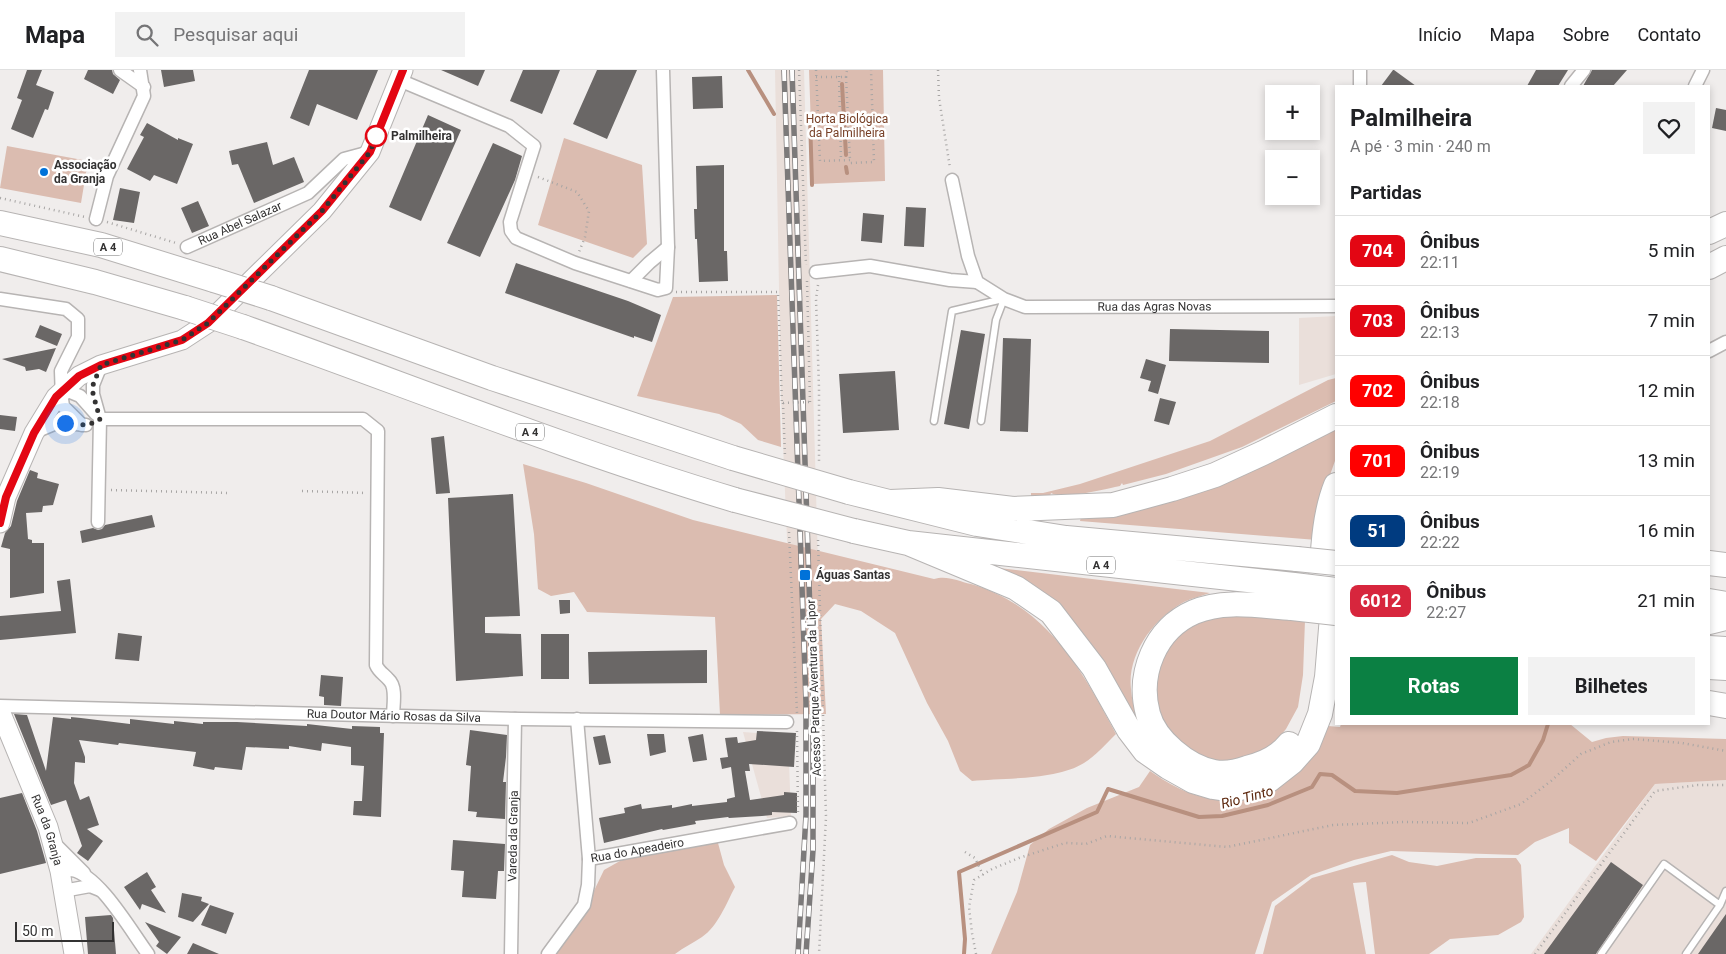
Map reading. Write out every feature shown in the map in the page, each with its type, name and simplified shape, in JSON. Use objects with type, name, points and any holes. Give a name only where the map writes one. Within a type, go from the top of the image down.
[{"type":"highway","name":"A 4","points":[[0,223],[101,245],[271,298],[492,378],[733,458],[849,492],[978,524],[1066,538],[1335,563]]},
{"type":"highway","points":[[1710,232],[1726,224]]},
{"type":"highway","points":[[1710,252],[1726,244]]},
{"type":"highway","points":[[1710,266],[1726,258]]},
{"type":"highway","name":"A 4","points":[[0,259],[96,282],[185,308],[366,370],[479,414],[696,488],[854,531],[908,543],[1293,597],[1335,590]]},
{"type":"highway","points":[[890,502],[938,500],[1013,509],[1113,505],[1216,475],[1335,417]]},
{"type":"highway","points":[[1335,488],[1325,533],[1312,676],[1307,710],[1297,733],[1286,749],[1267,763],[1234,772],[1214,772],[1196,766],[1173,751],[1156,731],[1148,715],[1144,692],[1147,664],[1161,638],[1174,624],[1194,612],[1220,605],[1254,605],[1293,597],[1335,613]]},
{"type":"highway","points":[[908,543],[1016,588],[1051,612],[1094,668],[1129,730],[1145,751],[1168,768],[1193,781],[1213,787],[1234,790],[1269,780],[1292,762],[1308,744],[1320,714],[1327,676],[1335,580]]},
{"type":"highway","points":[[1710,547],[1726,549]]},
{"type":"highway","points":[[1710,563],[1726,565]]},
{"type":"highway","points":[[1710,601],[1726,604]]},
{"type":"highway","points":[[1710,622],[1726,618]]},
{"type":"highway","points":[[1710,648],[1726,649]]},
{"type":"highway","points":[[1710,667],[1726,668]]},
{"type":"highway","points":[[1710,691],[1726,692]]},
{"type":"highway","points":[[1710,703],[1726,706]]},
{"type":"street","points":[[120,70],[144,87]]},
{"type":"street","points":[[96,220],[107,176],[144,96],[140,70]]},
{"type":"street","points":[[0,523],[6,497],[34,433],[50,405],[63,389],[79,376],[101,365],[182,340],[202,327],[322,211],[370,152],[401,75],[509,126],[534,146],[510,222],[511,231],[516,238],[575,263],[658,290],[666,288],[668,247],[663,70]]},
{"type":"street","points":[[1360,70],[1360,85]]},
{"type":"street","points":[[1573,85],[1584,70]]},
{"type":"street","points":[[1696,85],[1703,70]]},
{"type":"street","name":"Rua Abel Salazar","points":[[187,247],[308,193],[344,159],[370,152]]},
{"type":"street","points":[[952,180],[968,256],[977,282]]},
{"type":"street","points":[[631,281],[668,247]]},
{"type":"street","name":"Rua das Agras Novas","points":[[818,271],[870,266],[950,280],[977,282],[1004,299],[1025,307],[1335,306]]},
{"type":"street","points":[[0,299],[66,309],[78,319],[78,336],[61,371],[63,406],[82,425]]},
{"type":"street","points":[[1710,350],[1726,342]]},
{"type":"street","points":[[98,522],[100,419],[93,394],[93,385],[101,365]]},
{"type":"street","points":[[63,389],[80,396],[100,419]]},
{"type":"street","points":[[34,433],[54,424],[82,425],[94,423],[100,419],[363,419],[378,431],[376,665],[378,671],[390,681],[393,688],[393,716]]},
{"type":"street","name":"Rua Doutor Mário Rosas da Silva","points":[[0,706],[515,719],[787,722]]},
{"type":"street","name":"Rua da Granja","points":[[0,711],[48,827],[60,871],[74,954]]},
{"type":"street","name":"Vareda da Granja","points":[[511,954],[515,719]]},
{"type":"street","points":[[577,719],[590,859]]},
{"type":"street","name":"Rua do Apeadeiro","points":[[548,954],[584,905],[588,886],[590,859],[790,823]]},
{"type":"street","points":[[52,841],[107,897],[148,954]]},
{"type":"street","points":[[60,871],[70,870],[89,878]]},
{"type":"street","points":[[63,891],[90,886],[100,890]]},
{"type":"lane","points":[[934,421],[952,311],[1004,299]]},
{"type":"lane","points":[[981,422],[996,320],[1004,299]]},
{"type":"lane","points":[[1601,954],[1664,864],[1720,904]]},
{"type":"lane","points":[[1686,954],[1720,904],[1726,891]]},
{"type":"path","points":[[666,288],[678,294],[778,292],[782,414],[782,403],[810,402],[799,70]]},
{"type":"path","points":[[816,70],[820,161],[850,160]]},
{"type":"path","points":[[847,70],[850,163],[874,162],[871,70]]},
{"type":"path","points":[[938,70],[939,98],[952,180]]},
{"type":"path","points":[[839,76],[841,160]]},
{"type":"path","points":[[816,77],[846,76]]},
{"type":"path","points":[[527,172],[577,192],[590,211],[585,237],[575,263]]},
{"type":"path","name":"Rua Abel Salazar","points":[[0,198],[96,220],[187,247]]},
{"type":"path","points":[[818,271],[816,299],[819,468]]},
{"type":"path","points":[[100,490],[228,493]]},
{"type":"path","points":[[302,491],[377,493]]},
{"type":"path","name":"Acesso Parque Aventura da Lipor","points":[[818,534],[826,817],[818,954]]},
{"type":"path","points":[[790,823],[798,820],[797,704],[792,571]]},
{"type":"path","points":[[976,954],[969,907],[974,880],[1019,858],[1066,843],[1086,844],[1107,836],[1227,847],[1333,825],[1404,822],[1469,823],[1521,804],[1551,781],[1581,754],[1611,742],[1633,739],[1682,743],[1726,751]]},
{"type":"path","points":[[1535,954],[1655,791],[1698,785],[1726,785]]},
{"type":"path","points":[[965,852],[975,858],[983,874]]},
{"type":"shaded area","points":[[775,70],[804,70],[822,703],[794,704],[781,397]]},
{"type":"shaded area","points":[[1335,316],[1335,374],[1299,385],[1299,318]]},
{"type":"shaded area","points":[[743,732],[788,735],[791,816],[767,818]]},
{"type":"shaded area","points":[[1726,780],[1726,954],[1531,954],[1655,784]]},
{"type":"green space","name":"Horta Biológica da Palmilheira","points":[[809,70],[883,70],[885,181],[813,184]]},
{"type":"green space","points":[[564,138],[642,165],[647,244],[633,258],[538,225]]},
{"type":"green space","name":"Associação da Granja","points":[[7,146],[88,161],[81,203],[0,188]]},
{"type":"green space","points":[[777,295],[781,447],[758,440],[741,424],[719,414],[637,396],[673,297]]},
{"type":"green space","points":[[1335,378],[1335,401],[1242,447],[1166,474],[1123,485],[1122,483],[1120,486],[1074,495],[1051,493],[1050,496],[1031,496],[1031,493],[1043,493],[1080,484],[1210,441],[1328,380]]},
{"type":"green space","points":[[1335,424],[1335,461],[1324,492],[1317,540],[1080,521],[1081,517]]},
{"type":"green space","points":[[523,464],[586,483],[693,520],[934,579],[952,579],[997,594],[1021,608],[1041,624],[1059,643],[1090,686],[1116,734],[1092,757],[1073,769],[1045,775],[972,781],[960,771],[948,741],[927,703],[895,633],[861,611],[835,604],[821,619],[826,714],[720,715],[715,617],[587,612],[574,592],[551,596],[538,589],[534,534]]},
{"type":"green space","points":[[999,568],[1210,593],[1187,601],[1163,617],[1145,638],[1133,663],[1131,689],[1133,704],[1152,747],[1036,590]]},
{"type":"green space","points":[[1232,613],[1305,620],[1303,675],[1298,707],[1286,729],[1270,748],[1224,765],[1198,758],[1174,740],[1157,717],[1157,665],[1167,643],[1187,627],[1211,617]]},
{"type":"green space","points":[[1341,725],[1571,725],[1592,742],[1623,736],[1726,739],[1726,780],[1655,784],[1596,861],[1569,843],[1569,828],[1535,842],[1518,855],[1391,851],[1354,860],[1311,875],[1272,902],[1255,954],[991,954],[1017,892],[1030,845],[1049,829],[1087,808],[1139,787],[1150,771],[1187,792],[1207,798],[1231,799],[1272,788],[1285,782],[1302,769],[1313,754],[1328,726],[1340,727]]},
{"type":"green space","points":[[674,843],[718,843],[724,865],[735,887],[721,914],[708,932],[675,954],[552,954],[577,926],[604,870],[627,857]]},
{"type":"green space","points":[[1392,855],[1409,862],[1437,866],[1476,858],[1516,858],[1521,865],[1524,917],[1521,922],[1498,935],[1450,939],[1429,954],[1375,954],[1366,882],[1353,883],[1366,954],[1263,954],[1275,906],[1312,878]]},
{"type":"building","points":[[27,70],[42,70],[36,85],[54,92],[48,110],[45,109],[33,138],[11,129],[22,100],[17,98]]},
{"type":"building","points":[[88,70],[112,70],[113,74],[120,80],[113,94],[84,79]]},
{"type":"building","points":[[161,70],[193,70],[195,81],[164,87]]},
{"type":"building","points":[[309,70],[378,70],[357,120],[317,104],[309,126],[290,118]]},
{"type":"building","points":[[441,70],[485,70],[478,86]]},
{"type":"building","points":[[523,70],[560,70],[542,114],[510,101]]},
{"type":"building","points":[[597,70],[637,70],[607,139],[573,124]]},
{"type":"building","points":[[1394,70],[1415,85],[1382,85]]},
{"type":"building","points":[[1536,70],[1568,70],[1559,85],[1528,85]]},
{"type":"building","points":[[1592,70],[1627,70],[1614,85],[1584,85]]},
{"type":"building","points":[[722,76],[723,108],[693,109],[692,77]]},
{"type":"building","points":[[1716,108],[1726,110],[1726,131],[1712,128]]},
{"type":"building","points":[[428,115],[461,130],[421,221],[389,207]]},
{"type":"building","points":[[147,123],[178,140],[178,138],[193,144],[177,184],[154,175],[150,181],[127,169],[144,137],[140,135]]},
{"type":"building","points":[[267,142],[273,165],[294,157],[304,182],[254,203],[238,164],[232,165],[229,151]]},
{"type":"building","points":[[493,143],[522,156],[515,180],[480,257],[447,243]]},
{"type":"building","points":[[724,165],[724,251],[727,251],[728,281],[699,282],[694,209],[697,209],[696,166]]},
{"type":"building","points":[[120,188],[140,192],[134,223],[113,220]]},
{"type":"building","points":[[198,201],[209,226],[192,233],[181,208]]},
{"type":"building","points":[[906,207],[926,208],[924,247],[904,246]]},
{"type":"building","points":[[863,213],[884,215],[882,243],[861,241]]},
{"type":"building","points":[[516,263],[628,301],[661,315],[652,342],[634,336],[634,338],[505,293]]},
{"type":"building","points":[[40,325],[62,334],[57,346],[35,337]]},
{"type":"building","points":[[1170,329],[1269,331],[1269,363],[1169,361]]},
{"type":"building","points":[[961,330],[985,334],[969,429],[944,424]]},
{"type":"building","points":[[1003,338],[1031,339],[1028,432],[1000,431]]},
{"type":"building","points":[[56,348],[46,372],[39,369],[26,371],[25,367],[2,359]]},
{"type":"building","points":[[1146,359],[1166,365],[1158,394],[1148,391],[1151,381],[1140,378]]},
{"type":"building","points":[[895,371],[899,430],[843,433],[839,374]]},
{"type":"building","points":[[1160,398],[1176,402],[1169,425],[1154,421]]},
{"type":"building","points":[[0,415],[17,417],[15,431],[0,429]]},
{"type":"building","points":[[444,436],[450,493],[436,494],[431,438]]},
{"type":"building","points":[[30,470],[38,473],[37,478],[59,484],[53,505],[43,506],[42,512],[26,513],[28,539],[32,540],[32,543],[44,543],[44,593],[10,598],[10,549],[1,547],[5,533],[11,526],[17,501]]},
{"type":"building","points":[[513,494],[520,616],[485,617],[485,633],[521,634],[523,676],[456,681],[448,498]]},
{"type":"building","points":[[152,515],[155,527],[82,543],[80,531],[93,528],[98,530],[102,529],[105,525]]},
{"type":"building","points":[[70,579],[76,633],[0,640],[0,616],[61,611],[57,581]]},
{"type":"building","points":[[559,600],[570,600],[570,613],[560,614]]},
{"type":"building","points":[[118,633],[142,636],[139,661],[115,659]]},
{"type":"building","points":[[541,634],[569,634],[569,679],[541,679]]},
{"type":"building","points":[[707,650],[707,683],[589,684],[588,652]]},
{"type":"building","points":[[321,675],[343,677],[341,706],[324,705],[324,697],[319,696]]},
{"type":"building","points":[[14,714],[27,715],[46,771],[53,717],[71,719],[71,717],[130,724],[130,719],[174,724],[174,721],[203,724],[203,722],[237,722],[307,726],[307,724],[352,729],[352,726],[380,727],[380,733],[384,733],[381,817],[353,815],[354,801],[362,801],[364,766],[351,765],[351,747],[322,743],[321,751],[289,746],[289,749],[246,747],[242,770],[215,767],[214,770],[193,766],[196,752],[79,740],[85,757],[85,763],[75,762],[74,783],[80,800],[89,796],[99,825],[87,829],[103,841],[88,861],[77,853],[82,846],[66,800],[51,805]]},
{"type":"building","points":[[470,730],[507,735],[503,782],[506,782],[505,819],[476,817],[477,812],[468,811],[471,766],[466,765]]},
{"type":"building","points":[[757,731],[796,733],[794,767],[749,764],[750,771],[745,771],[750,800],[784,795],[784,792],[797,793],[797,813],[772,812],[772,815],[695,821],[696,824],[662,829],[604,843],[599,818],[625,813],[624,808],[641,804],[642,809],[672,805],[672,808],[692,804],[692,806],[727,802],[727,799],[735,797],[731,767],[722,769],[720,758],[728,757],[725,738],[737,737],[738,743],[756,740]]},
{"type":"building","points":[[647,734],[664,734],[666,752],[650,756]]},
{"type":"building","points":[[703,734],[707,760],[693,762],[688,737]]},
{"type":"building","points":[[605,735],[611,763],[599,765],[593,737]]},
{"type":"building","points":[[22,793],[37,831],[46,863],[0,874],[0,798]]},
{"type":"building","points":[[453,840],[505,844],[504,871],[498,871],[496,899],[462,897],[464,871],[451,870]]},
{"type":"building","points":[[1611,862],[1643,885],[1596,954],[1544,954]]},
{"type":"building","points":[[147,872],[156,887],[151,890],[166,913],[142,904],[140,910],[124,887]]},
{"type":"building","points":[[182,893],[202,897],[201,901],[209,904],[193,922],[178,917]]},
{"type":"building","points":[[210,905],[234,913],[226,934],[201,925]]},
{"type":"building","points":[[1726,914],[1726,954],[1698,954]]},
{"type":"building","points":[[111,915],[113,918],[116,954],[88,954],[85,917]]},
{"type":"building","points":[[145,922],[181,937],[167,954],[156,946],[159,942]]},
{"type":"building","points":[[193,943],[219,954],[187,954]]},
{"type":"waterway","points":[[748,70],[774,114]]},
{"type":"waterway","points":[[842,84],[846,155]]},
{"type":"waterway","points":[[810,117],[812,185]]},
{"type":"waterway","points":[[846,167],[847,173]]},
{"type":"waterway","name":"Rio Tinto","points":[[964,954],[965,939],[959,872],[1097,812],[1108,789],[1199,817],[1222,816],[1268,805],[1312,787],[1320,774],[1332,775],[1355,791],[1397,793],[1511,775],[1529,765],[1543,740],[1548,725]]},
{"type":"railway","points":[[784,70],[806,703],[806,815],[798,954]]},
{"type":"railway","points":[[792,70],[813,703],[813,850],[806,954]]},
{"type":"bus line","name":"704","points":[[0,523],[6,497],[34,433],[44,413],[63,389],[79,376],[101,365],[182,340],[208,323],[322,211],[370,152],[403,70]]},
{"type":"place","name":"Palmilheira","points":[[376,136]]},
{"type":"place","name":"Associação da Granja","points":[[44,172]]},
{"type":"place","name":"Águas Santas","points":[[805,575]]},
{"type":"route","points":[[65,423],[82,425],[94,423],[100,419],[94,401],[93,385],[101,365],[182,340],[208,323],[322,211],[370,152],[377,134],[376,136]]}]
